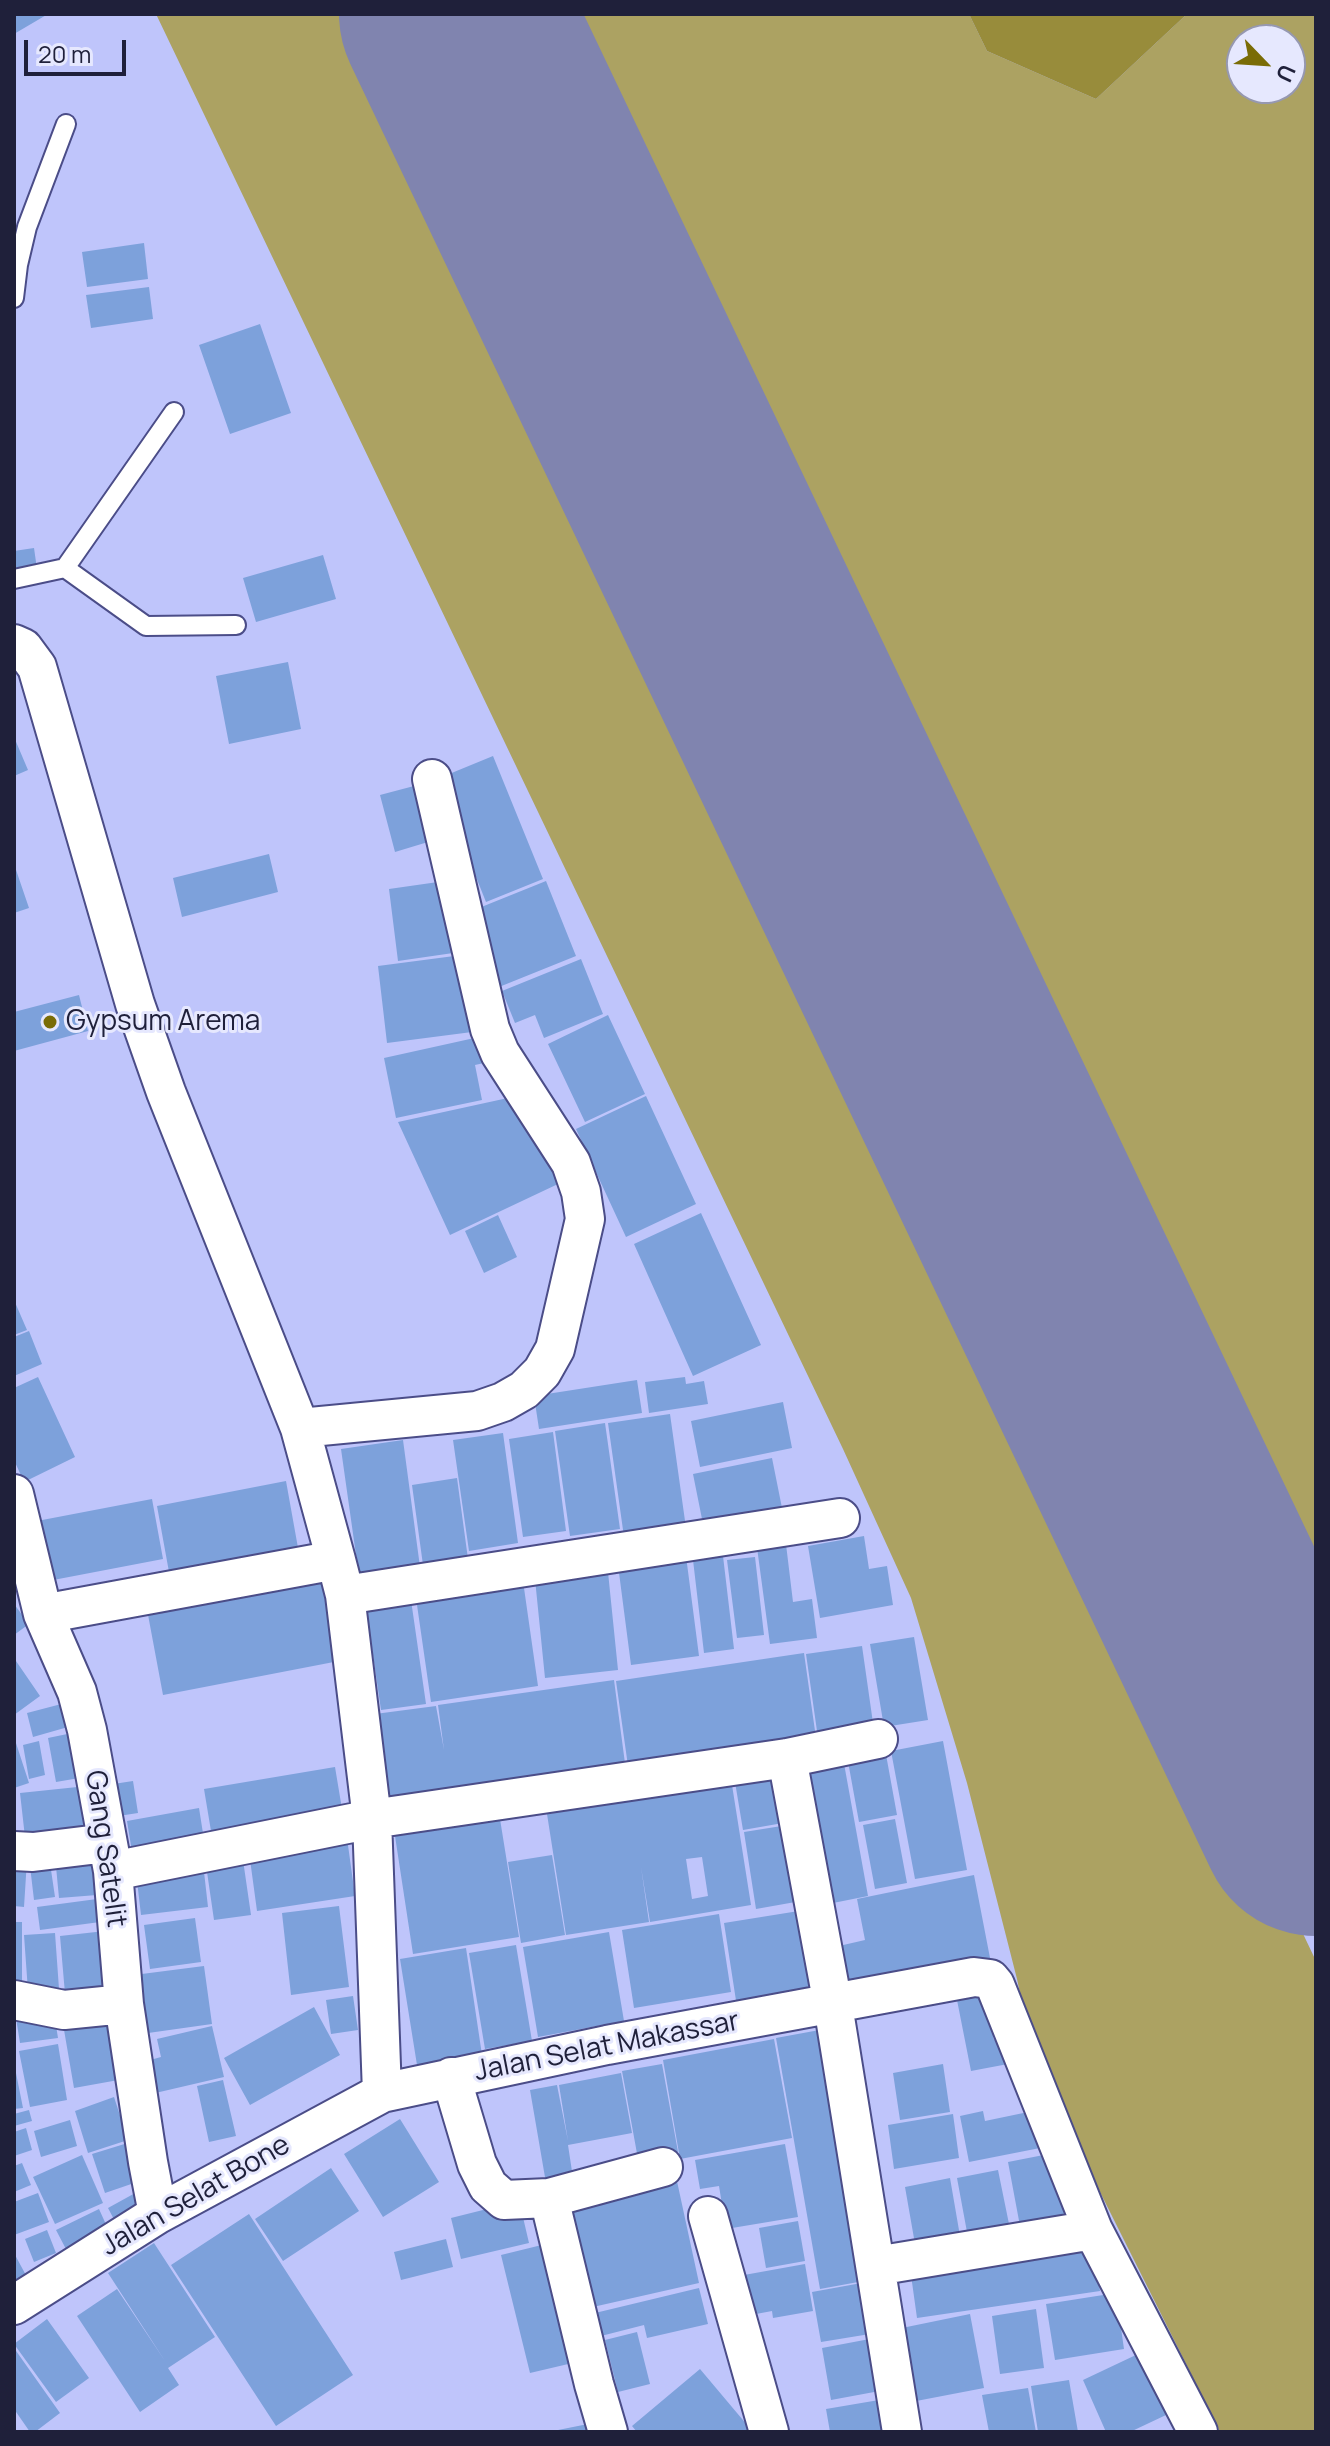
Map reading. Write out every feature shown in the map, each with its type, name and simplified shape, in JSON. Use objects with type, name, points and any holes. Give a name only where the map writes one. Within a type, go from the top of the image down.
[{"type":"street","points":[[14,644],[23,648],[37,667],[135,1004],[166,1092],[300,1428],[341,1578],[372,1819],[382,2093]]},
{"type":"street","points":[[300,1428],[477,1411],[524,1390],[542,1372],[555,1349],[585,1219],[581,1192],[571,1163],[500,1053],[490,1029],[432,779]]},
{"type":"street","name":"Gang Satelit","points":[[14,1494],[43,1614],[77,1692],[87,1730],[110,1857],[124,2004],[158,2214]]},
{"type":"street","points":[[43,1614],[840,1518]]},
{"type":"street","points":[[14,1851],[110,1857],[787,1758],[878,1739]]},
{"type":"street","points":[[787,1758],[833,2005],[902,2432]]},
{"type":"street","name":"Jalan Selat Makassar","points":[[382,2093],[607,2045],[974,1977],[990,1979],[1093,2230]]},
{"type":"street","points":[[14,2000],[64,2010],[124,2004]]},
{"type":"street","points":[[451,2077],[477,2164],[488,2186],[504,2200],[549,2198],[663,2167]]},
{"type":"street","name":"Jalan Selat Bone","points":[[14,2305],[158,2214],[382,2093]]},
{"type":"street","points":[[549,2198],[608,2432]]},
{"type":"street","points":[[708,2216],[769,2432]]},
{"type":"street","points":[[876,2266],[1093,2230],[1198,2432]]},
{"type":"lane","points":[[14,298],[27,227],[66,124]]},
{"type":"lane","points":[[14,579],[65,568],[174,412]]},
{"type":"lane","points":[[65,568],[146,626],[236,625]]},
{"type":"shaded area","points":[[156,14],[389,14],[1316,1961],[1316,2432],[1220,2432],[1034,2060],[1017,1979],[967,1783],[911,1598],[843,1449]]},
{"type":"shaded area","points":[[522,14],[969,14],[987,51],[1096,99],[1187,14],[1316,14],[1316,1680]]},
{"type":"shaded area","points":[[969,14],[1187,14],[1096,99],[987,51]]},
{"type":"building","points":[[14,14],[48,14],[14,34]]},
{"type":"building","points":[[144,243],[148,279],[87,287],[82,252]]},
{"type":"building","points":[[149,287],[153,319],[91,328],[86,295]]},
{"type":"building","points":[[260,324],[291,413],[230,434],[199,345]]},
{"type":"building","points":[[34,548],[37,569],[14,573],[14,551]]},
{"type":"building","points":[[323,555],[336,599],[256,622],[243,578]]},
{"type":"building","points":[[288,662],[301,729],[229,744],[216,676]]},
{"type":"building","points":[[14,737],[28,770],[14,776]]},
{"type":"building","points":[[493,756],[543,879],[486,902],[437,779]]},
{"type":"building","points":[[414,786],[428,842],[395,852],[380,795]]},
{"type":"building","points":[[269,854],[278,892],[182,917],[173,878]]},
{"type":"building","points":[[14,864],[29,908],[14,913]]},
{"type":"building","points":[[452,880],[460,952],[398,961],[389,889]]},
{"type":"building","points":[[546,881],[576,956],[499,987],[469,912]]},
{"type":"building","points":[[462,955],[472,1032],[387,1043],[378,966]]},
{"type":"building","points":[[581,959],[603,1014],[544,1038],[535,1015],[515,1023],[502,991]]},
{"type":"building","name":"Gypsum Arema","points":[[79,995],[88,1031],[14,1051],[14,1012]]},
{"type":"building","points":[[608,1015],[645,1094],[585,1122],[548,1044]]},
{"type":"building","points":[[479,1037],[484,1063],[475,1065],[482,1100],[396,1118],[384,1058]]},
{"type":"building","points":[[517,1096],[558,1184],[450,1235],[398,1122]]},
{"type":"building","points":[[646,1096],[696,1204],[626,1237],[576,1129]]},
{"type":"building","points":[[701,1213],[761,1345],[693,1376],[634,1244]]},
{"type":"building","points":[[498,1215],[517,1257],[484,1273],[465,1231]]},
{"type":"building","points":[[14,1300],[27,1330],[14,1335]]},
{"type":"building","points":[[29,1331],[42,1364],[14,1376],[14,1337]]},
{"type":"building","points":[[38,1377],[75,1457],[24,1482],[14,1460],[14,1388]]},
{"type":"building","points":[[685,1377],[686,1384],[704,1381],[708,1404],[649,1413],[645,1382]]},
{"type":"building","points":[[637,1380],[642,1413],[539,1429],[534,1396]]},
{"type":"building","points":[[783,1402],[792,1448],[700,1467],[691,1421]]},
{"type":"building","points":[[670,1414],[686,1528],[624,1537],[608,1423]]},
{"type":"building","points":[[605,1423],[620,1529],[570,1536],[555,1431]]},
{"type":"building","points":[[553,1432],[566,1531],[523,1537],[509,1439]]},
{"type":"building","points":[[503,1433],[518,1543],[469,1551],[453,1440]]},
{"type":"building","points":[[403,1440],[420,1567],[359,1576],[341,1449]]},
{"type":"building","points":[[772,1458],[782,1508],[703,1524],[693,1474]]},
{"type":"building","points":[[457,1478],[468,1559],[423,1565],[412,1485]]},
{"type":"building","points":[[286,1481],[300,1559],[171,1583],[157,1506]]},
{"type":"building","points":[[152,1499],[163,1559],[48,1581],[37,1521]]},
{"type":"building","points":[[785,1536],[793,1602],[812,1599],[817,1638],[770,1644],[756,1540]]},
{"type":"building","points":[[864,1536],[869,1569],[887,1566],[893,1605],[820,1618],[808,1546]]},
{"type":"building","points":[[686,1556],[699,1656],[631,1665],[618,1565]]},
{"type":"building","points":[[723,1556],[734,1649],[704,1653],[693,1560]]},
{"type":"building","points":[[755,1557],[764,1635],[737,1638],[727,1560]]},
{"type":"building","points":[[321,1570],[339,1661],[163,1695],[146,1604]]},
{"type":"building","points":[[608,1572],[618,1670],[545,1678],[535,1579]]},
{"type":"building","points":[[523,1581],[538,1686],[431,1702],[416,1598]]},
{"type":"building","points":[[411,1600],[426,1704],[381,1710],[366,1607]]},
{"type":"building","points":[[14,1604],[29,1624],[14,1635]]},
{"type":"building","points":[[914,1637],[928,1720],[884,1727],[870,1644]]},
{"type":"building","points":[[862,1646],[874,1730],[818,1738],[806,1654]]},
{"type":"building","points":[[804,1653],[816,1738],[628,1766],[616,1681]]},
{"type":"building","points":[[14,1662],[40,1696],[14,1715]]},
{"type":"building","points":[[614,1680],[626,1771],[387,1805],[375,1714],[436,1706],[444,1750],[438,1705]]},
{"type":"building","points":[[69,1702],[75,1725],[33,1737],[27,1713]]},
{"type":"building","points":[[77,1732],[85,1777],[56,1782],[48,1738]]},
{"type":"building","points":[[14,1741],[29,1783],[14,1788]]},
{"type":"building","points":[[39,1741],[45,1775],[29,1779],[23,1745]]},
{"type":"building","points":[[943,1741],[967,1870],[915,1879],[891,1751]]},
{"type":"building","points":[[885,1749],[897,1815],[859,1822],[847,1756]]},
{"type":"building","points":[[843,1758],[868,1896],[823,1905],[796,1767]]},
{"type":"building","points":[[335,1767],[344,1821],[213,1843],[204,1789]]},
{"type":"building","points":[[776,1776],[783,1823],[743,1830],[735,1782]]},
{"type":"building","points":[[133,1781],[138,1813],[112,1817],[107,1785]]},
{"type":"building","points":[[732,1785],[751,1905],[650,1922],[641,1867],[649,1922],[566,1935],[547,1814]],"holes":[[[702,1857],[708,1896],[692,1899],[686,1859]]]},
{"type":"building","points":[[87,1786],[93,1838],[26,1846],[20,1793]]},
{"type":"building","points":[[199,1808],[205,1846],[133,1858],[127,1821]]},
{"type":"building","points":[[500,1819],[519,1937],[413,1954],[395,1836]]},
{"type":"building","points":[[895,1819],[907,1883],[875,1889],[863,1825]]},
{"type":"building","points":[[788,1825],[801,1901],[756,1909],[744,1832]]},
{"type":"building","points":[[347,1838],[355,1896],[257,1911],[249,1852]]},
{"type":"building","points":[[92,1851],[97,1895],[59,1898],[55,1856]]},
{"type":"building","points":[[552,1855],[565,1935],[521,1943],[508,1862]]},
{"type":"building","points":[[14,1859],[27,1860],[24,1907],[14,1906]]},
{"type":"building","points":[[243,1860],[251,1915],[214,1920],[206,1865]]},
{"type":"building","points":[[50,1863],[55,1897],[34,1900],[30,1866]]},
{"type":"building","points":[[203,1863],[208,1907],[141,1915],[136,1872]]},
{"type":"building","points":[[974,1875],[990,1958],[847,1987],[839,1946],[865,1940],[857,1899]]},
{"type":"building","points":[[97,1899],[100,1922],[40,1930],[37,1907]]},
{"type":"building","points":[[339,1906],[349,1987],[291,1995],[282,1913]]},
{"type":"building","points":[[805,1910],[818,1994],[737,2007],[724,1923]]},
{"type":"building","points":[[719,1914],[731,1992],[634,2008],[622,1930]]},
{"type":"building","points":[[195,1918],[201,1962],[150,1969],[144,1925]]},
{"type":"building","points":[[14,1922],[22,1922],[22,1985],[14,1985]]},
{"type":"building","points":[[105,1931],[111,2000],[66,2005],[60,1936]]},
{"type":"building","points":[[609,1932],[624,2021],[538,2037],[523,1947]]},
{"type":"building","points":[[55,1933],[59,1989],[28,1991],[24,1935]]},
{"type":"building","points":[[516,1945],[532,2041],[485,2049],[469,1953]]},
{"type":"building","points":[[466,1948],[482,2055],[417,2065],[400,1959]]},
{"type":"building","points":[[204,1966],[212,2024],[141,2034],[134,1975]]},
{"type":"building","points":[[985,1994],[994,2040],[1003,2038],[1008,2064],[971,2071],[957,2000]]},
{"type":"building","points":[[353,1996],[358,2030],[331,2034],[326,2000]]},
{"type":"building","points":[[314,2007],[340,2055],[250,2105],[224,2058]]},
{"type":"building","points":[[54,2013],[58,2038],[20,2043],[16,2018]]},
{"type":"building","points":[[112,2015],[124,2079],[74,2088],[63,2024]]},
{"type":"building","points":[[212,2026],[224,2077],[151,2094],[143,2062],[161,2057],[157,2039]]},
{"type":"building","points":[[825,2029],[869,2280],[820,2289],[776,2038]]},
{"type":"building","points":[[774,2039],[792,2138],[680,2159],[663,2060]]},
{"type":"building","points":[[58,2044],[67,2100],[30,2107],[19,2051]]},
{"type":"building","points":[[14,2063],[23,2108],[14,2109]]},
{"type":"building","points":[[662,2064],[678,2152],[638,2159],[622,2071]]},
{"type":"building","points":[[943,2064],[950,2112],[900,2120],[893,2073]]},
{"type":"building","points":[[621,2073],[632,2133],[568,2145],[573,2178],[546,2183],[530,2090],[557,2085],[568,2141],[559,2085]]},
{"type":"building","points":[[223,2080],[236,2136],[209,2142],[197,2086]]},
{"type":"building","points":[[114,2097],[128,2140],[88,2153],[75,2111]]},
{"type":"building","points":[[29,2110],[32,2121],[14,2126],[14,2114]]},
{"type":"building","points":[[983,2111],[985,2121],[1033,2111],[1040,2148],[969,2162],[960,2116]]},
{"type":"building","points":[[953,2114],[959,2158],[894,2169],[888,2125]]},
{"type":"building","points":[[400,2119],[439,2182],[383,2217],[344,2154]]},
{"type":"building","points":[[70,2120],[77,2146],[41,2157],[34,2131]]},
{"type":"building","points":[[26,2128],[32,2150],[14,2156],[14,2132]]},
{"type":"building","points":[[131,2142],[143,2180],[105,2193],[92,2154]]},
{"type":"building","points":[[785,2144],[798,2217],[726,2229],[719,2186],[700,2189],[695,2160]]},
{"type":"building","points":[[1059,2152],[1071,2217],[1020,2226],[1008,2162]]},
{"type":"building","points":[[82,2155],[103,2203],[55,2224],[33,2177]]},
{"type":"building","points":[[22,2163],[31,2185],[14,2192],[14,2166]]},
{"type":"building","points":[[331,2168],[359,2211],[283,2261],[255,2219]]},
{"type":"building","points":[[998,2170],[1009,2224],[967,2232],[957,2178]]},
{"type":"building","points":[[675,2172],[699,2283],[584,2309],[560,2197]]},
{"type":"building","points":[[950,2178],[960,2236],[915,2244],[905,2187]]},
{"type":"building","points":[[137,2192],[148,2210],[118,2227],[108,2208]]},
{"type":"building","points":[[38,2193],[49,2222],[14,2235],[14,2202]]},
{"type":"building","points":[[503,2205],[522,2213],[529,2243],[461,2259],[451,2218]]},
{"type":"building","points":[[99,2209],[109,2231],[67,2251],[56,2230]]},
{"type":"building","points":[[249,2214],[353,2375],[276,2426],[171,2265]]},
{"type":"building","points":[[798,2221],[805,2261],[766,2268],[759,2228]]},
{"type":"building","points":[[47,2230],[56,2253],[34,2262],[25,2239]]},
{"type":"building","points":[[446,2239],[453,2267],[401,2280],[394,2252]]},
{"type":"building","points":[[1093,2241],[1100,2291],[917,2318],[911,2275]]},
{"type":"building","points":[[554,2242],[581,2361],[530,2373],[501,2255]]},
{"type":"building","points":[[154,2243],[215,2337],[168,2368],[179,2385],[140,2412],[77,2316],[117,2289],[165,2361],[108,2273]]},
{"type":"building","points":[[14,2253],[28,2279],[14,2287]]},
{"type":"building","points":[[805,2264],[813,2311],[773,2318],[772,2311],[740,2317],[733,2277]]},
{"type":"building","points":[[867,2282],[876,2333],[821,2342],[812,2292]]},
{"type":"building","points":[[699,2288],[708,2324],[647,2338],[644,2325],[601,2336],[595,2313]]},
{"type":"building","points":[[1116,2293],[1124,2349],[1055,2360],[1046,2304]]},
{"type":"building","points":[[1036,2309],[1044,2368],[1000,2374],[992,2316]]},
{"type":"building","points":[[970,2314],[984,2388],[911,2402],[897,2329]]},
{"type":"building","points":[[47,2319],[89,2378],[56,2402],[14,2344]]},
{"type":"building","points":[[637,2332],[650,2384],[618,2392],[605,2340]]},
{"type":"building","points":[[875,2338],[885,2390],[831,2400],[822,2348]]},
{"type":"building","points":[[14,2348],[60,2413],[35,2432],[30,2432],[14,2409]]},
{"type":"building","points":[[1138,2354],[1166,2415],[1130,2432],[1106,2432],[1083,2380]]},
{"type":"building","points":[[700,2369],[753,2432],[637,2432],[632,2426]]},
{"type":"building","points":[[1069,2380],[1078,2432],[1038,2432],[1031,2386]]},
{"type":"building","points":[[1028,2388],[1036,2432],[989,2432],[982,2395]]},
{"type":"building","points":[[885,2399],[891,2432],[830,2432],[826,2409]]},
{"type":"building","points":[[603,2421],[605,2432],[553,2432],[553,2431]]},
{"type":"runway","points":[[455,14],[1316,1820]]},
{"type":"place","name":"Gypsum Arema","points":[[50,1022]]}]
